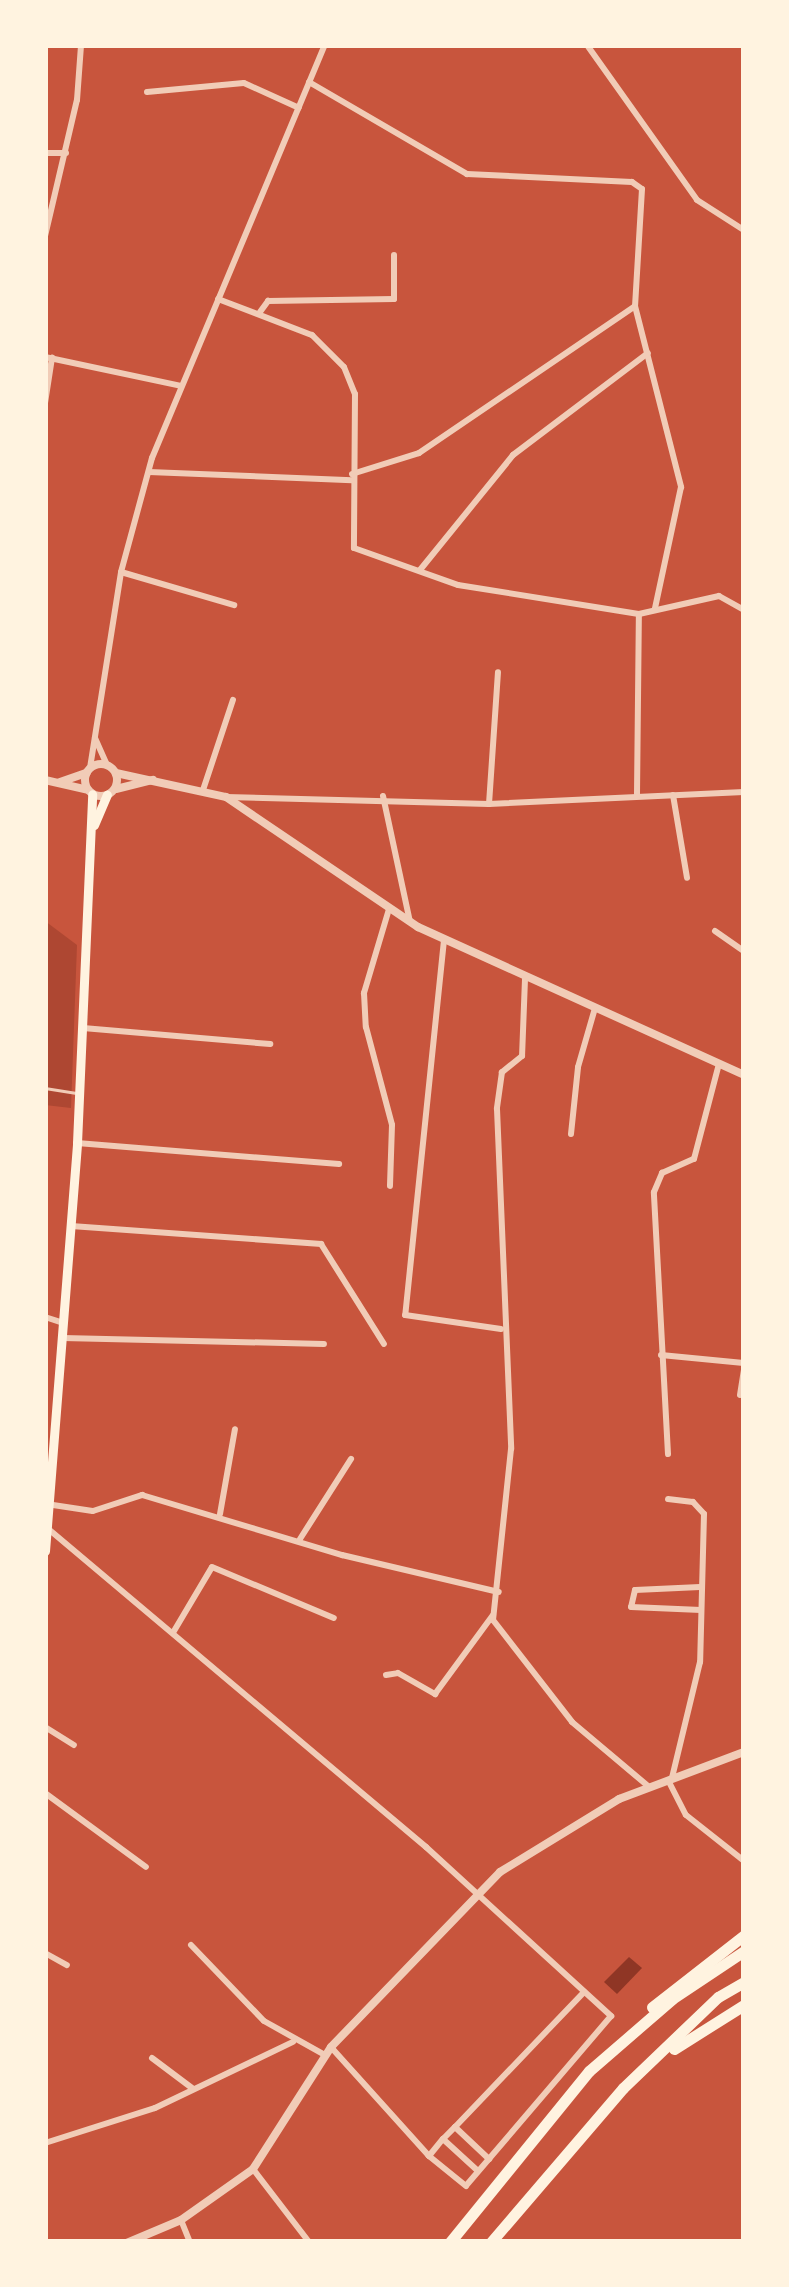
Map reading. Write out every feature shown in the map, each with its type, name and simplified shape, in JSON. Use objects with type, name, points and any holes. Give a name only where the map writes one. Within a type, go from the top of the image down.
[{"type":"highway","points":[[450,2242],[554,2111],[667,1990],[744,1935]]},
{"type":"highway","points":[[629,2032],[744,1951]]},
{"type":"highway","points":[[491,2242],[623,2088],[718,1997],[744,1982]]},
{"type":"highway","points":[[623,2088],[696,2032],[744,2005]]},
{"type":"main road","points":[[45,1551],[53,1504],[77,1143],[93,827],[90,792]]},
{"type":"main road","points":[[93,827],[112,792]]},
{"type":"street","points":[[45,236],[66,153],[81,45]]},
{"type":"street","points":[[90,792],[88,771],[121,572],[148,472],[325,45]]},
{"type":"street","points":[[586,45],[697,200],[744,230]]},
{"type":"street","points":[[310,82],[467,174],[637,184],[643,194],[634,306],[681,487],[655,608]]},
{"type":"street","points":[[147,92],[244,83],[299,108]]},
{"type":"street","points":[[45,153],[66,153]]},
{"type":"street","points":[[260,312],[268,301],[394,299],[394,255]]},
{"type":"street","points":[[218,299],[260,312],[325,343],[344,367],[354,394],[354,548],[549,604],[639,614],[718,596],[744,610]]},
{"type":"street","points":[[148,472],[352,477],[418,453],[634,306]]},
{"type":"street","points":[[420,570],[514,454],[648,352]]},
{"type":"street","points":[[45,403],[48,358],[181,386]]},
{"type":"street","points":[[121,572],[234,605]]},
{"type":"street","points":[[636,794],[639,614]]},
{"type":"street","points":[[489,804],[498,672]]},
{"type":"street","points":[[202,790],[233,700]]},
{"type":"street","points":[[94,737],[107,765],[116,772],[226,797],[383,796],[489,804],[636,794],[744,792]]},
{"type":"street","points":[[60,782],[107,765]]},
{"type":"street","points":[[112,792],[116,772]]},
{"type":"street","points":[[45,780],[90,792],[112,792],[152,780]]},
{"type":"street","points":[[672,795],[687,878]]},
{"type":"street","points":[[383,796],[410,922]]},
{"type":"street","points":[[226,797],[410,922],[525,979],[744,1074]]},
{"type":"street","points":[[389,909],[364,993],[366,1028],[392,1124],[390,1186]]},
{"type":"street","points":[[715,931],[744,951]]},
{"type":"street","points":[[444,940],[405,1315],[501,1329]]},
{"type":"street","points":[[386,1675],[398,1673],[435,1694],[494,1614],[500,1592],[511,1449],[501,1329],[498,1079],[522,1056],[525,979]]},
{"type":"street","points":[[571,1134],[578,1067],[595,1008]]},
{"type":"street","points":[[82,1028],[270,1044]]},
{"type":"street","points":[[668,1454],[660,1355],[655,1185],[662,1173],[694,1160],[720,1064]]},
{"type":"street","points":[[77,1143],[340,1164]]},
{"type":"street","points":[[71,1226],[321,1244],[384,1344]]},
{"type":"street","points":[[45,1317],[64,1324]]},
{"type":"street","points":[[63,1338],[324,1344]]},
{"type":"street","points":[[660,1355],[744,1366],[740,1395]]},
{"type":"street","points":[[220,1514],[235,1429]]},
{"type":"street","points":[[300,1539],[352,1458]]},
{"type":"street","points":[[53,1504],[93,1511],[142,1494],[500,1592]]},
{"type":"street","points":[[668,1499],[693,1502],[704,1514],[697,1686],[670,1779],[686,1815],[744,1861]]},
{"type":"street","points":[[47,1528],[174,1631],[478,1891],[612,2016],[466,2186],[429,2156],[328,2051],[293,2042],[247,2006],[191,1946]]},
{"type":"street","points":[[174,1631],[212,1567],[334,1618]]},
{"type":"street","points":[[700,1588],[636,1590],[631,1607],[702,1610]]},
{"type":"street","points":[[494,1614],[496,1629],[562,1710],[648,1786]]},
{"type":"street","points":[[45,1728],[74,1745]]},
{"type":"street","points":[[129,2242],[181,2220],[253,2169],[328,2051],[478,1891],[586,1816],[648,1786],[744,1752]]},
{"type":"street","points":[[45,1793],[146,1867]]},
{"type":"street","points":[[45,1953],[67,1965]]},
{"type":"street","points":[[429,2156],[584,1992]]},
{"type":"street","points":[[45,2143],[155,2108],[293,2042]]},
{"type":"street","points":[[152,2058],[192,2088]]},
{"type":"street","points":[[455,2127],[489,2158]]},
{"type":"street","points":[[443,2139],[478,2171]]},
{"type":"street","points":[[253,2169],[309,2242]]},
{"type":"street","points":[[181,2220],[190,2242]]},
{"type":"lane","points":[[45,1088],[79,1093]]},
{"type":"shaded area","points":[[45,921],[77,945],[71,1108],[45,1105]]},
{"type":"shaded area","points":[[629,1957],[642,1968],[617,1994],[604,1982]]}]
